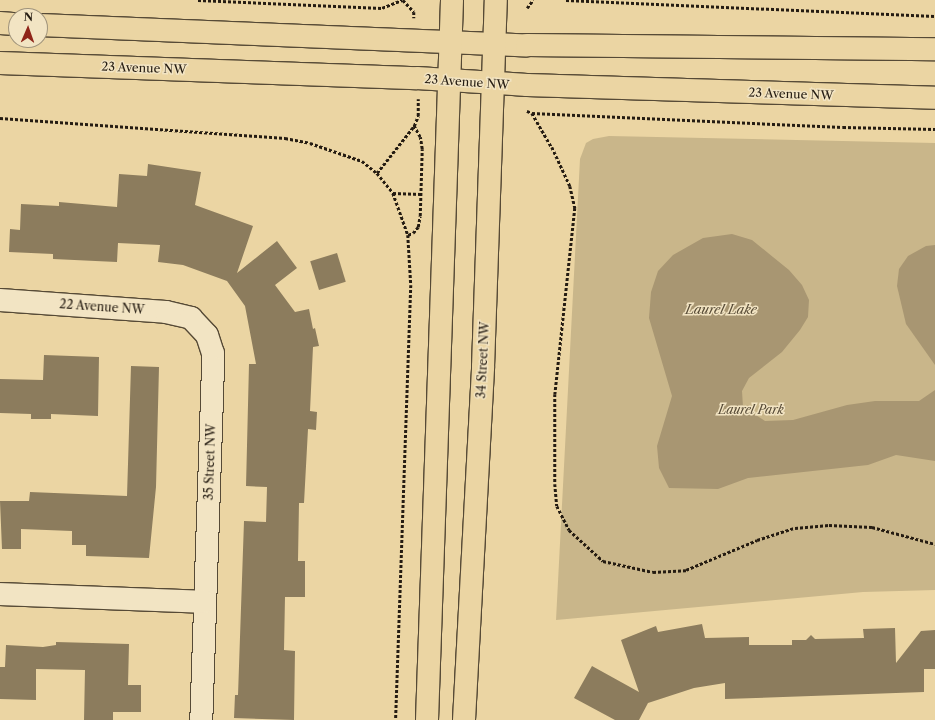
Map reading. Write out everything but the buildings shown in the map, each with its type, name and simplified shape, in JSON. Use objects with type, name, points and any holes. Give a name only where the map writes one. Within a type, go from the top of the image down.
[{"type":"main road","points":[[426,720],[452,0]]},
{"type":"main road","name":"34 Street NW","points":[[464,720],[482,382],[496,0]]},
{"type":"main road","points":[[48,25],[495,43],[935,49]]},
{"type":"main road","name":"23 Avenue NW","points":[[0,63],[449,80],[494,84],[935,98]]},
{"type":"street","name":"22 Avenue NW","points":[[0,300],[166,312],[191,318],[200,325]]},
{"type":"street","name":"35 Street NW","points":[[200,325],[211,343],[214,367],[204,602],[201,720]]},
{"type":"street","points":[[0,594],[204,602]]},
{"type":"path","points":[[198,0],[382,8],[403,0],[414,12]]},
{"type":"path","points":[[527,8],[532,0]]},
{"type":"path","points":[[566,0],[935,16]]},
{"type":"path","points":[[527,111],[532,113],[935,128]]},
{"type":"path","points":[[532,113],[552,147],[570,186],[575,208],[571,266],[555,394],[555,484],[557,506],[569,530],[603,560],[653,572],[686,570],[757,540],[795,528],[829,525],[872,527],[935,544]]},
{"type":"path","points":[[377,174],[414,126],[418,116]]},
{"type":"path","points":[[0,118],[285,138],[310,142],[362,161],[377,174],[393,193],[408,235],[411,285],[396,720]]},
{"type":"path","points":[[408,235],[413,233],[418,227],[421,194],[422,149],[420,137],[414,126]]},
{"type":"path","points":[[393,193],[421,194]]},
{"type":"green space","name":"Laurel Park","points":[[609,136],[935,143],[935,590],[863,592],[556,620],[580,159],[586,143],[593,139]]},
{"type":"water","name":"Laurel Lake","points":[[732,234],[752,240],[789,270],[802,285],[809,300],[808,317],[800,330],[782,352],[749,378],[742,391],[743,407],[765,421],[793,420],[847,405],[875,401],[919,401],[935,390],[935,461],[896,455],[868,465],[748,478],[718,489],[669,488],[659,468],[657,446],[672,396],[649,318],[651,292],[658,271],[673,255],[703,238]]},
{"type":"water","points":[[935,245],[935,365],[906,324],[897,286],[899,269],[908,256],[926,246]]}]
